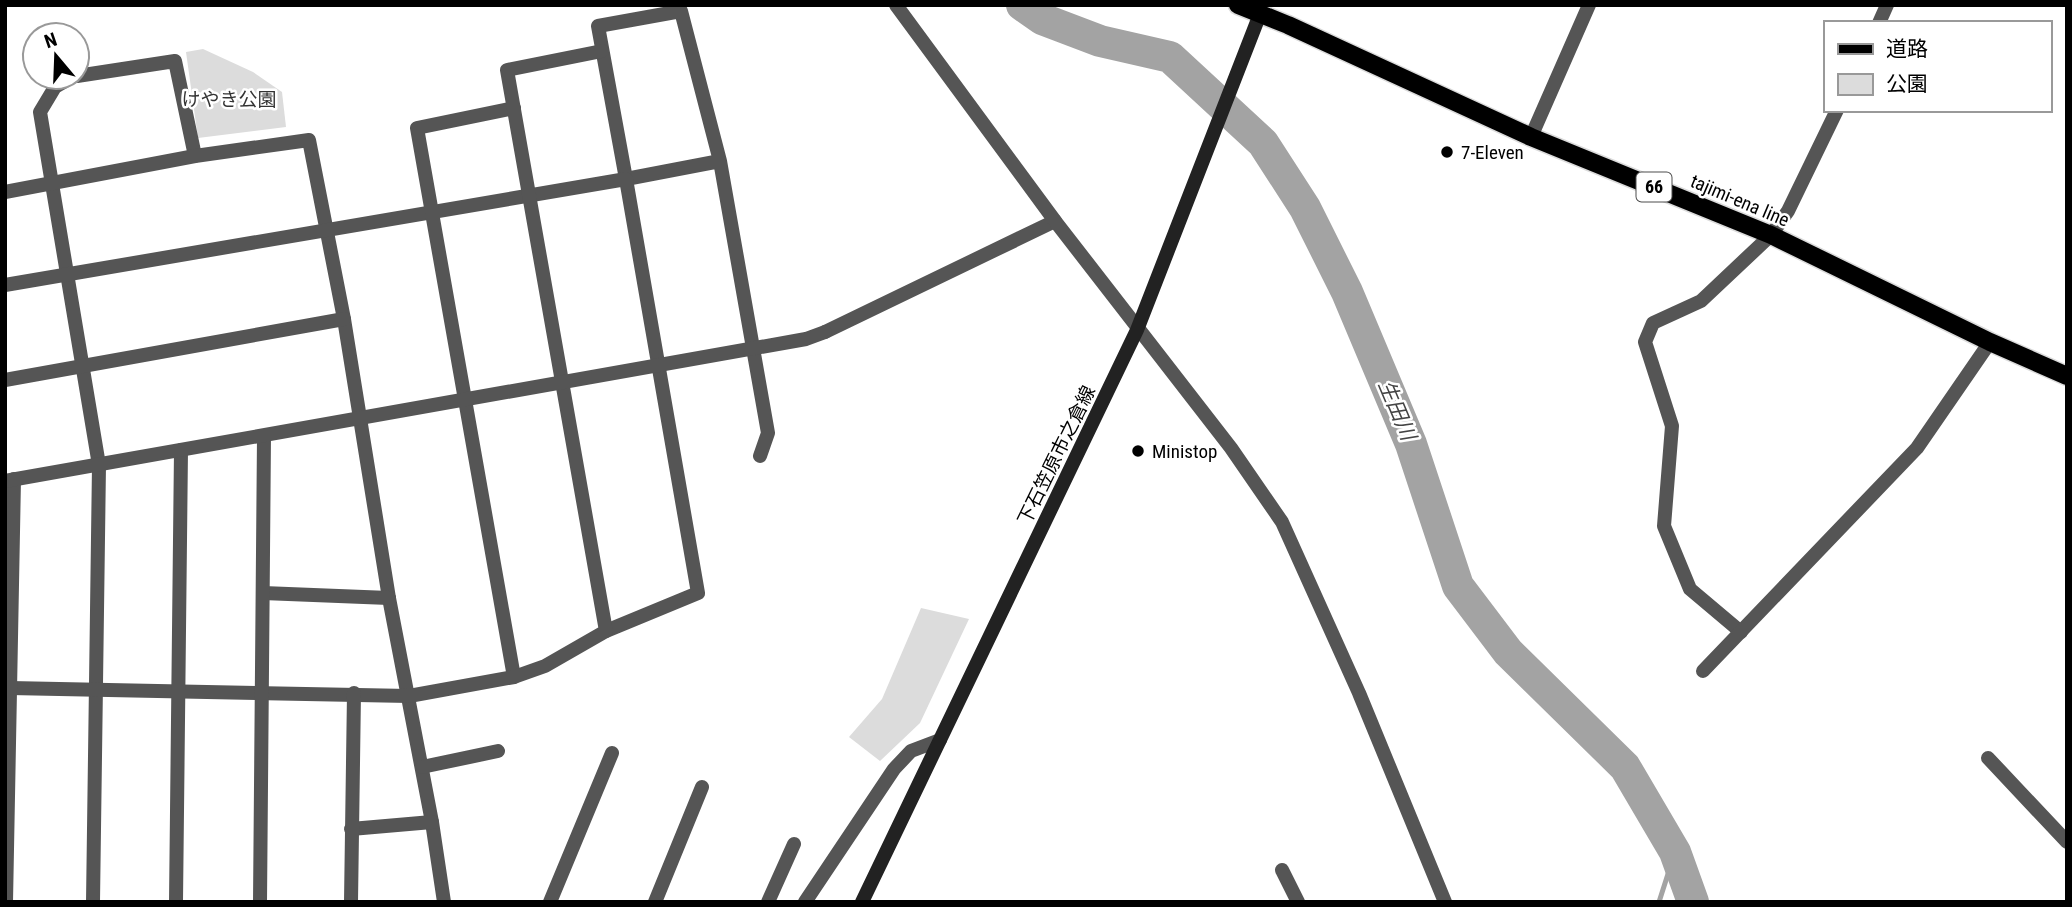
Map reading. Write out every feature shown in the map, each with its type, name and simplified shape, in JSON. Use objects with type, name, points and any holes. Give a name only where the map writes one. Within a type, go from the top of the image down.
[{"type":"main road","name":"tajimi-ena line","points":[[1238,5],[1262,10],[1531,137],[1771,235],[1990,342],[2067,376]]},
{"type":"main road","name":"下石笠原市之倉線","points":[[862,902],[1137,330],[1262,10]]},
{"type":"street","points":[[896,5],[1137,330],[1231,448],[1282,522],[1359,693],[1445,902]]},
{"type":"street","points":[[1531,137],[1589,5]]},
{"type":"street","points":[[1880,21],[1887,5]]},
{"type":"street","points":[[10,688],[94,692],[179,689],[409,696],[514,677],[545,666],[606,631],[698,593],[598,26],[681,11],[720,161],[768,433],[760,456]]},
{"type":"street","points":[[602,51],[507,69],[606,631]]},
{"type":"street","points":[[91,74],[175,61],[195,156]]},
{"type":"street","points":[[53,91],[40,112],[49,183],[99,465],[93,902]]},
{"type":"street","points":[[514,108],[417,128],[514,677]]},
{"type":"street","points":[[1741,632],[1690,589],[1664,526],[1672,426],[1645,342],[1653,323],[1701,301],[1751,257],[1771,235],[1788,211],[1836,112]]},
{"type":"street","points":[[5,192],[195,156],[309,140],[344,319],[389,598],[432,822],[443,902]]},
{"type":"street","points":[[5,285],[720,161]]},
{"type":"street","points":[[6,902],[10,480],[806,340],[1055,221]]},
{"type":"street","points":[[5,380],[344,319]]},
{"type":"street","points":[[1703,671],[1917,448],[1990,342]]},
{"type":"street","points":[[260,902],[264,436]]},
{"type":"street","points":[[176,902],[181,450]]},
{"type":"street","points":[[264,593],[389,598]]},
{"type":"street","points":[[351,902],[354,693]]},
{"type":"street","points":[[804,902],[894,769],[911,751],[940,740]]},
{"type":"street","points":[[422,766],[498,751]]},
{"type":"street","points":[[550,902],[612,753]]},
{"type":"street","points":[[1988,758],[2067,842]]},
{"type":"street","points":[[655,902],[702,788]]},
{"type":"street","points":[[351,829],[432,822]]},
{"type":"street","points":[[768,902],[794,844]]},
{"type":"street","points":[[1282,870],[1298,902]]},
{"type":"green space","name":"けやき公園","points":[[203,49],[253,72],[282,92],[286,127],[198,138],[186,52]]},
{"type":"green space","points":[[921,608],[969,619],[920,723],[880,761],[849,737],[882,699]]},
{"type":"waterway","name":"生田川","points":[[1022,5],[1042,19],[1100,41],[1170,57],[1263,143],[1305,208],[1347,292],[1411,444],[1458,586],[1508,652],[1625,767],[1675,852],[1693,902]]},
{"type":"waterway","points":[[1659,902],[1675,852]]},
{"type":"place","name":"7-Eleven","points":[[1447,152]]},
{"type":"place","name":"Ministop","points":[[1138,451]]}]
